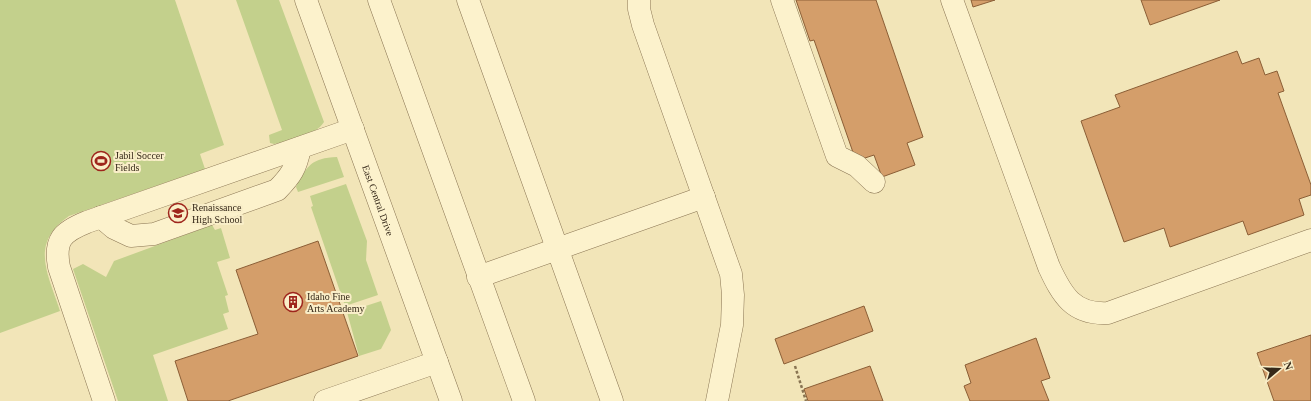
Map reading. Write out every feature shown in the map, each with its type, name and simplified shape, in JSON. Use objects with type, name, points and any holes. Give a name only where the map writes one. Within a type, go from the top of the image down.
[{"type":"street","name":"East Central Drive","points":[[306,0],[451,401]]},
{"type":"street","points":[[379,0],[524,401]]},
{"type":"street","points":[[468,0],[612,401]]},
{"type":"street","points":[[639,0],[639,9],[643,25],[731,274],[732,325],[717,401]]},
{"type":"street","points":[[782,0],[837,156],[857,166],[874,182]]},
{"type":"street","points":[[952,0],[1049,267],[1058,288],[1069,301],[1096,313],[1108,313],[1311,240]]},
{"type":"street","points":[[104,401],[59,267],[56,253],[60,240],[72,228],[101,217],[353,129]]},
{"type":"street","points":[[101,217],[114,228],[131,236],[160,232],[277,190],[291,176],[297,162],[300,148]]},
{"type":"street","points":[[478,277],[558,250],[704,197]]},
{"type":"street","points":[[324,401],[437,362]]},
{"type":"path","points":[[795,366],[806,401]]},
{"type":"green space","name":"Jabil Soccer Fields","points":[[0,0],[175,0],[224,145],[200,154],[205,169],[69,216],[49,237],[45,248],[47,272],[60,311],[0,333]]},
{"type":"green space","points":[[236,0],[279,0],[324,122],[320,127],[308,135],[287,142],[274,144],[270,143],[269,135],[282,130]]},
{"type":"green space","points":[[337,157],[344,177],[298,192],[296,187],[303,174],[311,164],[321,159]]},
{"type":"green space","points":[[346,184],[367,241],[366,260],[378,295],[345,306],[311,207],[313,206],[310,196]]},
{"type":"green space","points":[[212,225],[215,230],[221,228],[230,258],[217,262],[228,295],[225,296],[229,312],[223,314],[228,329],[153,355],[168,401],[118,401],[73,269],[83,264],[106,277],[114,261]]},
{"type":"green space","points":[[381,301],[391,330],[381,349],[359,356],[347,312]]},
{"type":"building","points":[[796,0],[876,0],[923,137],[907,143],[915,165],[882,177],[874,155],[856,161],[814,40],[810,41]]},
{"type":"building","points":[[971,0],[995,0],[973,7]]},
{"type":"building","points":[[1141,0],[1220,0],[1150,25]]},
{"type":"building","points":[[1237,51],[1242,64],[1259,58],[1265,75],[1277,71],[1284,91],[1278,93],[1311,185],[1311,195],[1299,199],[1304,215],[1248,235],[1243,221],[1170,247],[1164,228],[1124,242],[1081,121],[1120,107],[1115,95]]},
{"type":"building","name":"Idaho Fine Arts Academy","points":[[318,241],[358,356],[228,401],[188,401],[175,361],[258,334],[236,270]]},
{"type":"building","points":[[864,306],[873,331],[784,364],[775,339]]},
{"type":"building","points":[[1311,335],[1311,401],[1274,401],[1257,353]]},
{"type":"building","points":[[1036,338],[1050,378],[1041,381],[1049,401],[970,401],[964,386],[971,383],[965,365]]},
{"type":"building","points":[[870,366],[883,401],[808,401],[804,389]]},
{"type":"place","name":"Jabil Soccer Fields","points":[[101,161]]},
{"type":"place","name":"Renaissance High School","points":[[178,213]]},
{"type":"place","name":"Idaho Fine Arts Academy","points":[[293,302]]}]
